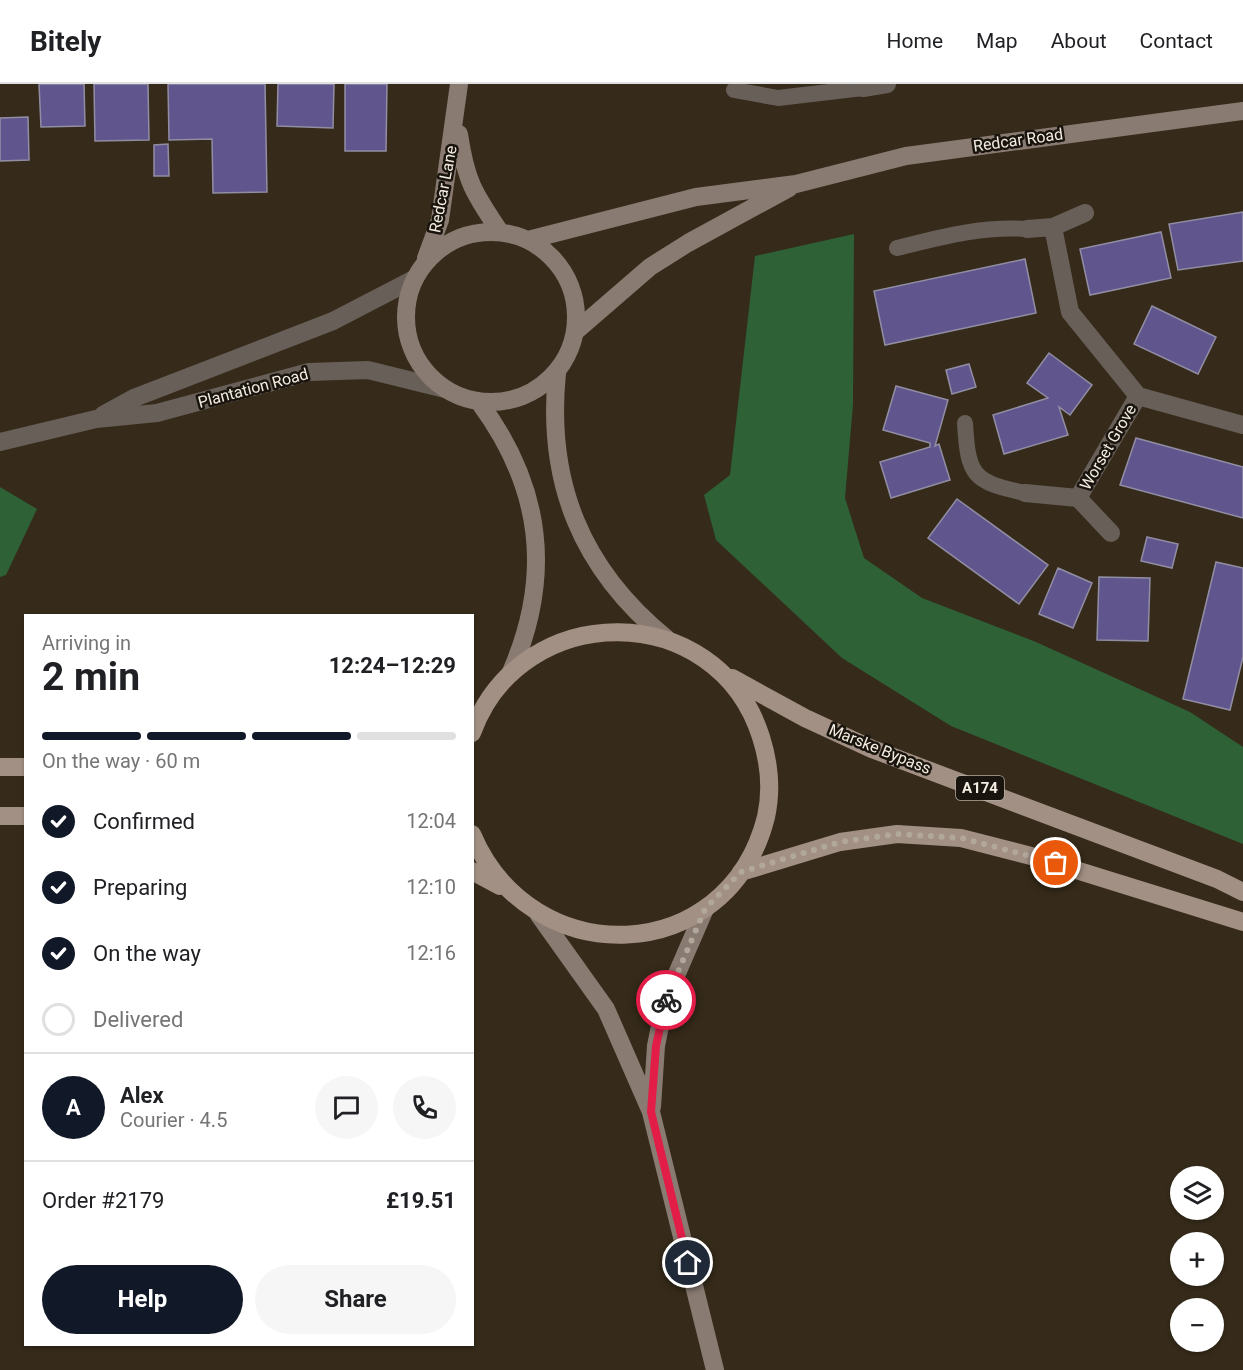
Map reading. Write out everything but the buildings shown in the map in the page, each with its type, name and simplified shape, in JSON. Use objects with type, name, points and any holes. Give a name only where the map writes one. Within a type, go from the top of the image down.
[{"type":"main road","name":"A174","points":[[474,711],[487,701],[511,672],[545,648],[584,634],[626,631],[667,639],[696,653],[722,673],[747,706],[757,724],[767,753],[770,784],[766,815],[756,845],[741,872],[705,909],[673,925],[646,933],[591,933],[539,915],[507,890],[474,872]]},
{"type":"main road","name":"Marske Bypass","points":[[722,673],[805,718],[872,749],[1206,874],[1243,892]]},
{"type":"main road","name":"A174","points":[[474,729],[487,701]]},
{"type":"main road","points":[[0,767],[24,767]]},
{"type":"main road","points":[[0,816],[24,816]]},
{"type":"main road","name":"A174","points":[[741,872],[840,842],[897,834],[961,838],[1031,856],[1243,922]]},
{"type":"main road","name":"A174","points":[[474,839],[480,853],[507,890]]},
{"type":"street","name":"Redcar Lane","points":[[418,273],[440,220],[459,84]]},
{"type":"street","points":[[863,88],[887,84]]},
{"type":"street","name":"Redcar Lane","points":[[456,109],[463,166],[470,187],[500,232]]},
{"type":"street","name":"Redcar Road","points":[[528,240],[696,197],[796,184],[906,156],[1243,111]]},
{"type":"street","name":"Redcar Road","points":[[576,331],[650,267],[688,243],[796,184]]},
{"type":"street","points":[[1027,229],[1053,228],[1085,213]]},
{"type":"street","name":"Worset Grove","points":[[1053,228],[1071,312],[1138,396],[1243,425]]},
{"type":"street","points":[[500,232],[528,240],[551,256],[567,278],[576,304],[576,331],[569,353],[557,373],[534,391],[507,401],[479,402],[446,389],[431,378],[420,364],[406,331],[408,296],[418,273],[448,243],[465,236],[500,232]]},
{"type":"street","name":"Plantation Road","points":[[96,419],[134,398],[333,321],[418,273]]},
{"type":"street","name":"Plantation Road","points":[[0,442],[96,419],[157,413],[309,372],[368,370],[446,389]]},
{"type":"street","points":[[557,373],[554,432],[564,492],[574,520],[598,565],[622,598],[667,639]]},
{"type":"street","name":"Worset Grove","points":[[1078,498],[1138,396]]},
{"type":"street","points":[[479,402],[501,434],[523,478],[536,536],[536,592],[531,619],[511,672]]},
{"type":"street","name":"Worset Grove","points":[[1025,493],[1078,498],[1111,533]]},
{"type":"street","points":[[651,1112],[656,1046],[665,1001],[705,909]]},
{"type":"street","points":[[539,915],[606,1009],[651,1112],[715,1370]]},
{"type":"lane","points":[[734,90],[778,98],[863,88]]},
{"type":"lane","points":[[897,248],[967,231],[996,227],[1027,229]]},
{"type":"lane","points":[[965,423],[967,454],[974,473],[992,486],[1025,493]]},
{"type":"green space","points":[[854,234],[853,404],[845,498],[864,558],[922,598],[1036,642],[1190,712],[1243,747],[1243,844],[951,726],[842,658],[716,540],[704,495],[730,475],[755,256]]},
{"type":"green space","points":[[0,487],[37,509],[6,575],[0,577]]},
{"type":"way so far","points":[[666,1000],[679,965],[705,909],[741,872],[840,842],[897,834],[961,838],[1056,863]]},
{"type":"route","points":[[666,1000],[656,1046],[651,1112],[688,1263]]}]
